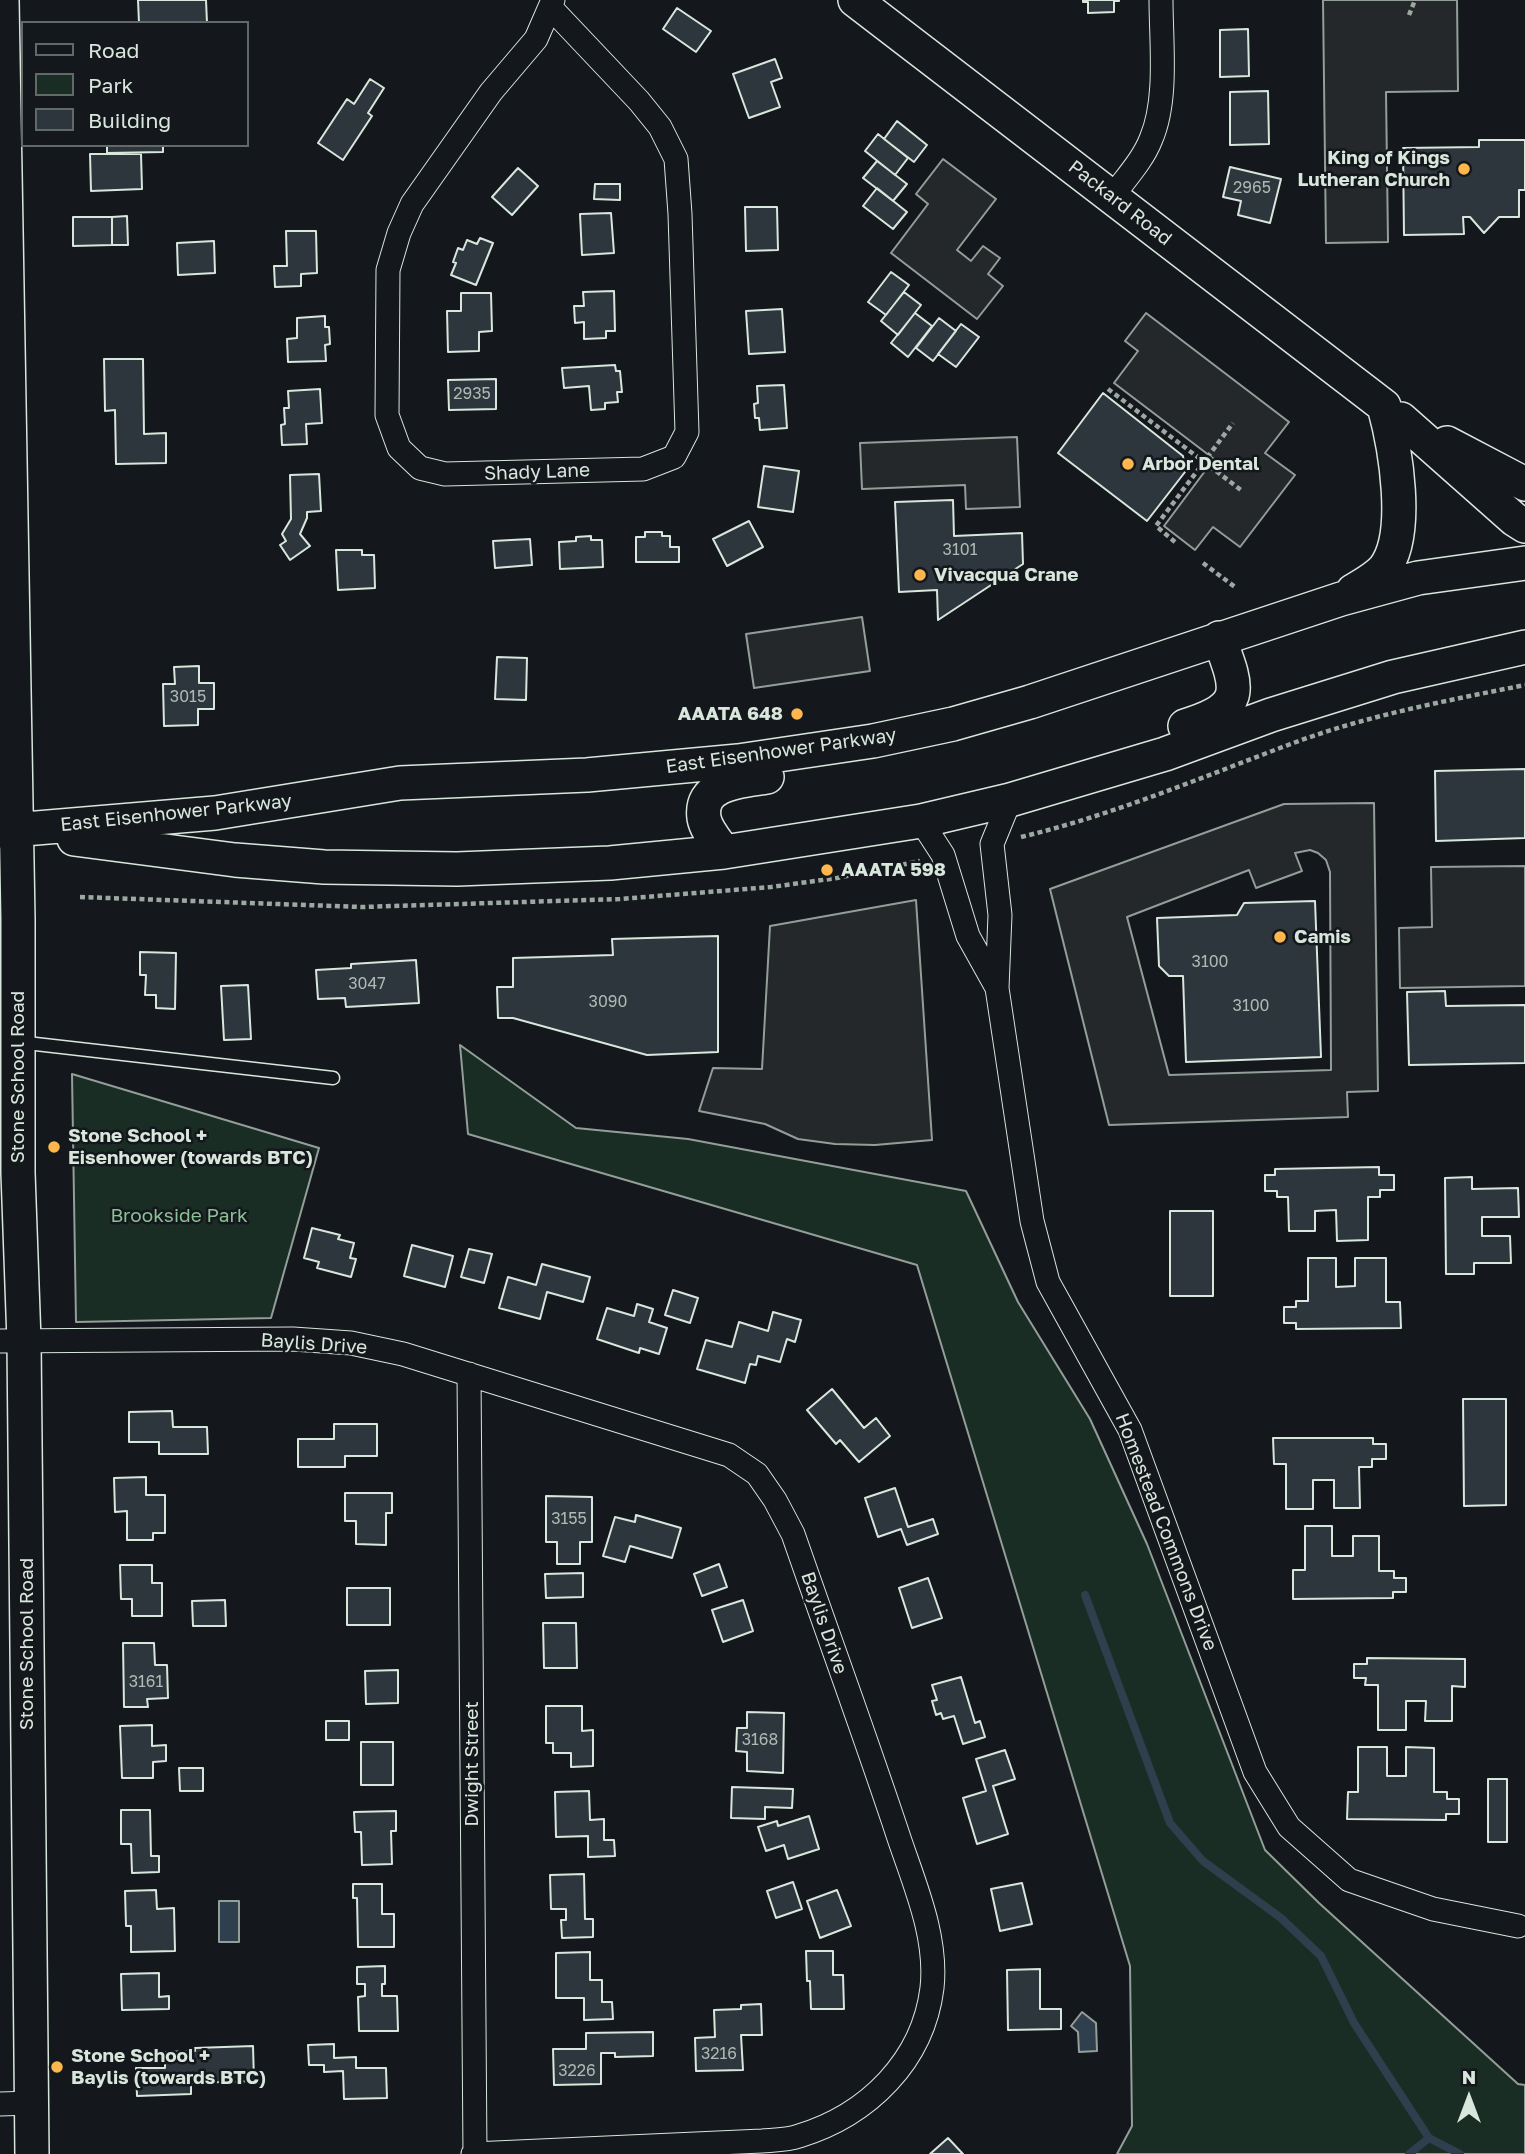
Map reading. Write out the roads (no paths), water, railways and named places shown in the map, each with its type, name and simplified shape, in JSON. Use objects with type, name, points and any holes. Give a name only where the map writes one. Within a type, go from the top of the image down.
[{"type":"main road","name":"Stone School Road","points":[[2,0],[8,831],[18,1042],[18,1173],[12,1341],[15,2104],[32,2154]]},
{"type":"main road","name":"Packard Road","points":[[855,0],[1393,413],[1525,526]]},
{"type":"main road","points":[[1393,413],[1525,484]]},
{"type":"main road","points":[[1341,599],[1383,571],[1391,557],[1396,537],[1393,413]]},
{"type":"main road","name":"East Eisenhower Parkway","points":[[8,831],[215,813],[400,783],[587,775],[738,761],[873,741],[953,724],[1030,702],[1341,599],[1418,578],[1525,563]]},
{"type":"main road","points":[[1113,770],[1130,752],[1147,741],[1222,712],[1232,699],[1233,684],[1219,638]]},
{"type":"main road","name":"East Eisenhower Parkway","points":[[8,831],[236,860],[324,867],[457,869],[610,863],[724,852],[921,821],[1010,800],[1113,770],[1271,715],[1393,677],[1525,646]]},
{"type":"main road","points":[[724,852],[704,817],[705,806],[715,789],[725,784],[825,767],[850,758],[873,741]]},
{"type":"street","points":[[1112,197],[1151,139],[1159,110],[1161,0]]},
{"type":"street","name":"Shady Lane","points":[[552,4],[660,127],[676,159],[687,432],[674,457],[643,469],[444,474],[420,468],[399,448],[387,415],[388,270],[399,233],[412,204],[491,92],[536,38],[552,4]]},
{"type":"street","name":"Homestead Commons Drive","points":[[1010,800],[992,844],[1000,915],[997,988],[1032,1221],[1048,1282],[1130,1430],[1255,1772],[1289,1827],[1349,1880],[1433,1909],[1518,1926]]},
{"type":"street","name":"Homestead Commons Drive","points":[[921,821],[943,855],[968,936],[997,988]]},
{"type":"street","name":"Baylis Drive","points":[[12,1341],[293,1339],[351,1343],[403,1354],[700,1444],[729,1455],[757,1474],[775,1500],[793,1534],[889,1810],[922,1909],[932,1949],[932,1987],[924,2025],[910,2056],[877,2093],[848,2115],[798,2137],[762,2141],[474,2154]]},
{"type":"street","name":"Dwight Street","points":[[469,1374],[474,2154]]},
{"type":"lane","points":[[18,1042],[333,1079]]},
{"type":"water","points":[[219,1901],[239,1901],[239,1942],[219,1942]]},
{"type":"water","points":[[1082,2012],[1096,2023],[1097,2051],[1079,2052],[1078,2032],[1071,2026]]},
{"type":"waterway","points":[[1085,1595],[1170,1823],[1203,1861],[1281,1918],[1321,1956],[1354,2023],[1429,2138],[1460,2154]]},
{"type":"waterway","points":[[1409,2154],[1429,2138]]},
{"type":"place","name":"King of Kings Lutheran Church","points":[[1464,169]]},
{"type":"place","name":"Arbor Dental","points":[[1128,464]]},
{"type":"place","name":"Vivacqua Crane","points":[[920,575]]},
{"type":"place","name":"AAATA 648","points":[[797,714]]},
{"type":"place","name":"AAATA 598","points":[[827,870]]},
{"type":"place","name":"Camis","points":[[1280,937]]},
{"type":"place","name":"Stone School + Eisenhower (towards BTC)","points":[[54,1147]]},
{"type":"place","name":"Stone School + Baylis (towards BTC)","points":[[57,2067]]},
{"type":"park label","name":"Brookside Park","points":[[179,1216]]}]
